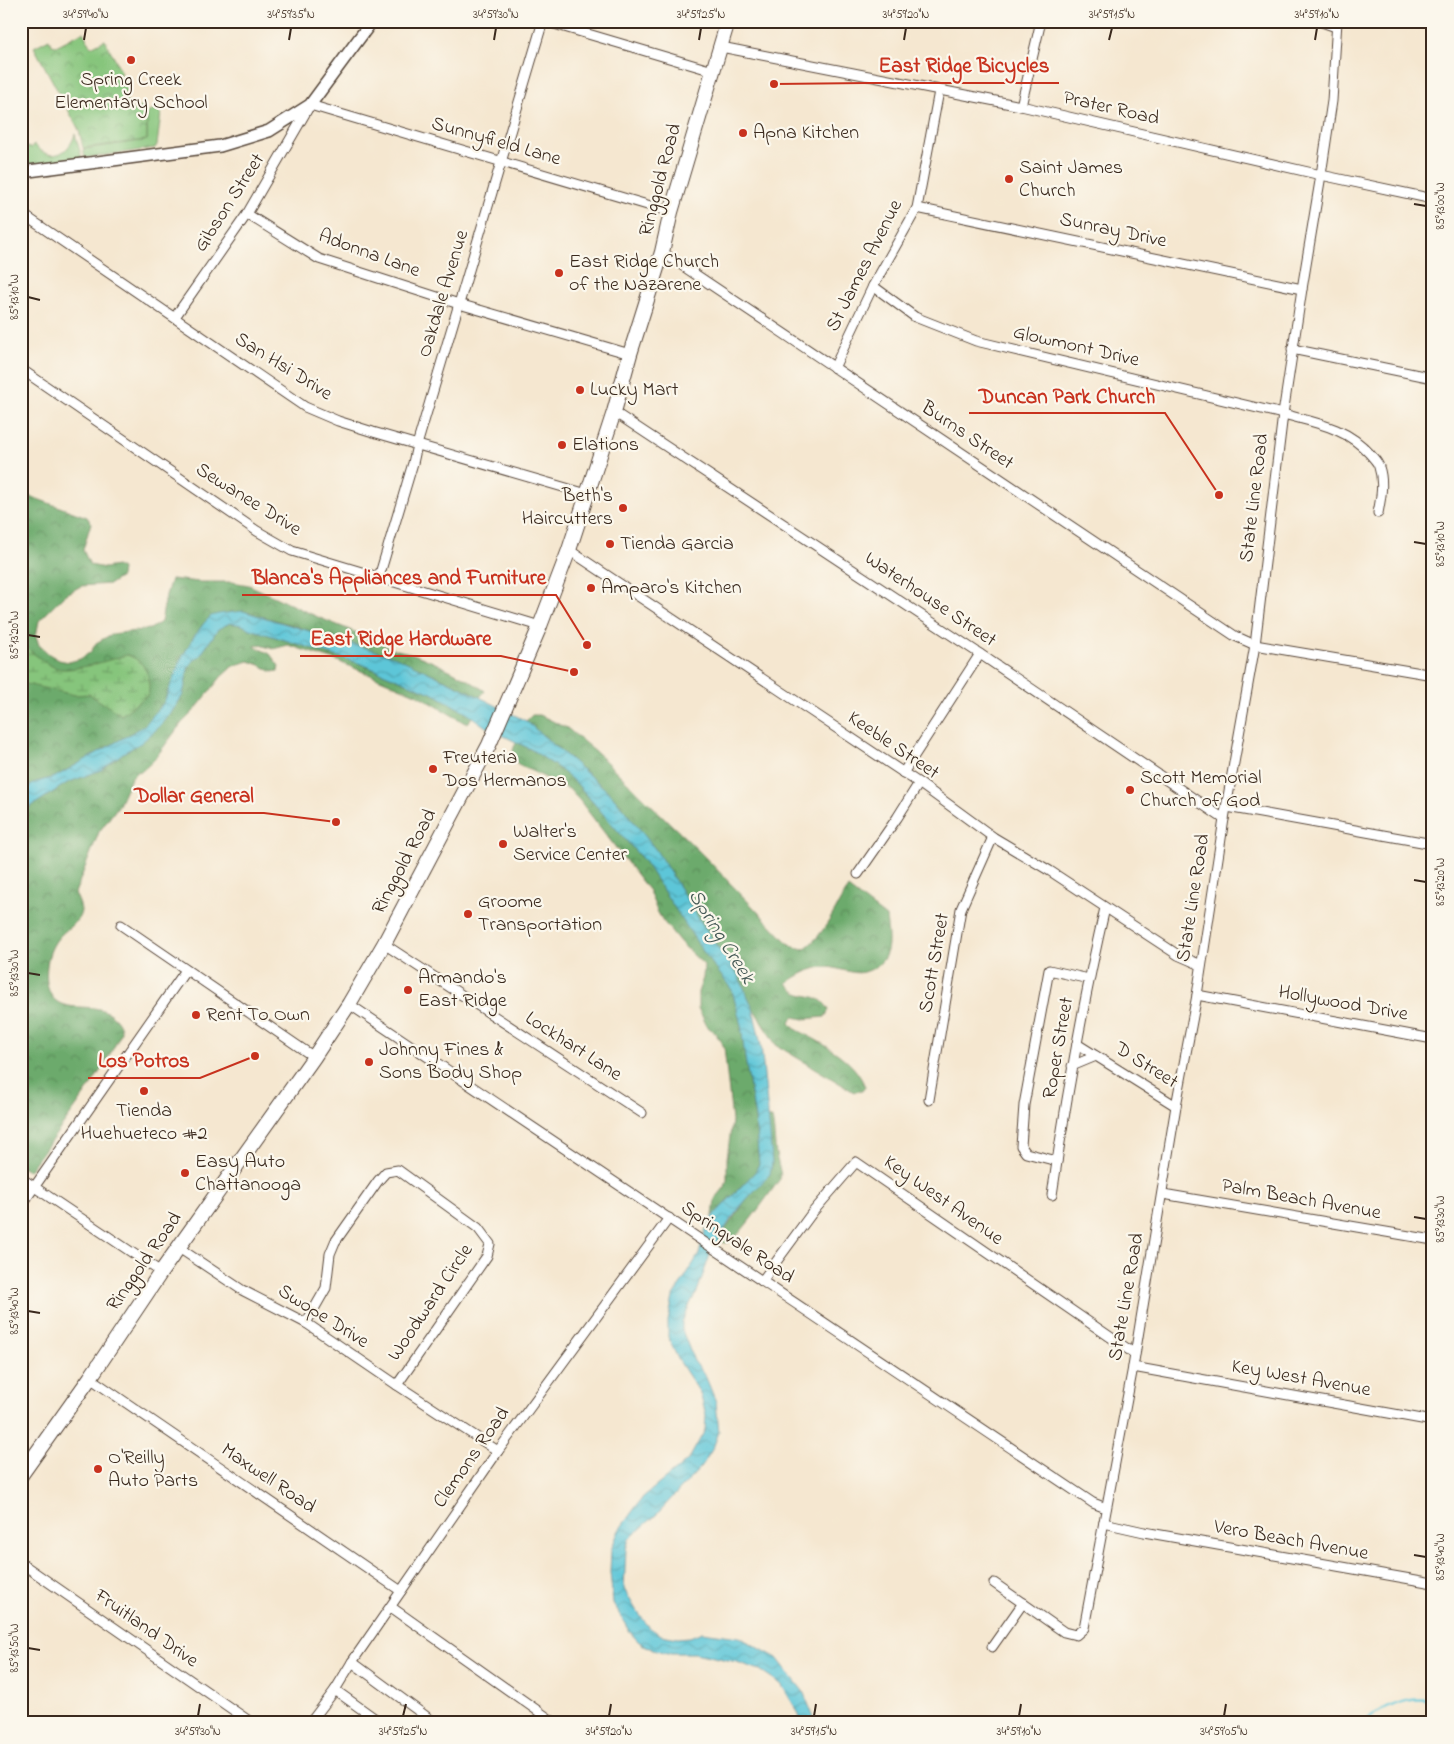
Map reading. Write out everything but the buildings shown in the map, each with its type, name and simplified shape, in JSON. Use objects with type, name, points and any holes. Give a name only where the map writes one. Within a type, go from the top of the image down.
[{"type":"main road","name":"Ringgold Road","points":[[21,1475],[90,1378],[161,1272],[314,1057],[349,1004],[384,944],[489,744],[540,626],[569,550],[614,412],[728,21]]},
{"type":"street","points":[[21,172],[220,146],[269,132],[310,106],[372,21]]},
{"type":"street","points":[[544,21],[713,71]]},
{"type":"street","name":"Oakdale Avenue","points":[[379,577],[544,21]]},
{"type":"street","points":[[1021,106],[1041,21]]},
{"type":"street","points":[[1319,21],[1336,24]]},
{"type":"street","name":"State Line Road","points":[[1023,1604],[1064,1632],[1076,1635],[1084,1628],[1133,1367],[1176,1106],[1197,995],[1226,807],[1256,644],[1292,349],[1332,101],[1336,24]]},
{"type":"street","name":"Prater Road","points":[[721,47],[1021,106],[1433,199]]},
{"type":"street","name":"St James Avenue","points":[[834,368],[873,286],[917,208],[939,91]]},
{"type":"street","name":"Sunnyfield Lane","points":[[310,106],[672,212]]},
{"type":"street","name":"Gibson Street","points":[[175,316],[247,214],[310,106]]},
{"type":"street","name":"Sunray Drive","points":[[917,208],[1302,289]]},
{"type":"street","name":"San Hsi Drive","points":[[21,213],[175,316],[305,407],[338,421],[587,494]]},
{"type":"street","name":"Adonna Lane","points":[[247,214],[319,259],[459,304],[630,354]]},
{"type":"street","name":"Burns Street","points":[[662,252],[1235,636],[1256,644],[1433,675]]},
{"type":"street","name":"Glowmont Drive","points":[[873,286],[915,317],[976,341],[1283,414],[1349,435],[1379,465],[1382,488],[1378,513]]},
{"type":"street","points":[[1292,349],[1433,378]]},
{"type":"street","name":"Sewanee Drive","points":[[21,369],[257,531],[292,551],[540,626]]},
{"type":"street","name":"Waterhouse Street","points":[[614,412],[980,654],[1224,820]]},
{"type":"street","name":"Keeble Street","points":[[569,550],[919,783],[993,837],[1050,871],[1178,955],[1201,965]]},
{"type":"street","points":[[903,773],[980,654]]},
{"type":"street","points":[[858,874],[898,818],[919,783]]},
{"type":"street","points":[[1226,807],[1433,844]]},
{"type":"street","name":"Scott Street","points":[[929,1100],[961,909],[993,837]]},
{"type":"street","name":"Roper Street","points":[[1052,1195],[1072,1066],[1105,908]]},
{"type":"street","points":[[121,925],[314,1057]]},
{"type":"street","name":"Lockhart Lane","points":[[384,944],[642,1113]]},
{"type":"street","points":[[21,1206],[186,970]]},
{"type":"street","points":[[1057,1161],[1026,1153],[1021,1146],[1024,1105],[1029,1075],[1049,970],[1089,979]]},
{"type":"street","name":"Hollywood Drive","points":[[1197,995],[1433,1038]]},
{"type":"street","name":"Springvale Road","points":[[349,1004],[1093,1504],[1106,1508]]},
{"type":"street","name":"D Street","points":[[1077,1044],[1176,1106]]},
{"type":"street","name":"D Street","points":[[1072,1066],[1096,1056]]},
{"type":"street","name":"Key West Avenue","points":[[762,1281],[812,1213],[856,1162],[1135,1354]]},
{"type":"street","name":"Woodward Circle","points":[[306,1323],[326,1288],[330,1254],[335,1242],[378,1181],[386,1172],[398,1170],[478,1228],[490,1244],[487,1256],[396,1385]]},
{"type":"street","points":[[21,1178],[161,1272]]},
{"type":"street","name":"Palm Beach Avenue","points":[[1163,1194],[1433,1240]]},
{"type":"street","name":"Clemons Road","points":[[310,1723],[335,1690],[352,1662],[498,1451],[668,1218]]},
{"type":"street","name":"Swope Drive","points":[[179,1248],[242,1290],[306,1323],[396,1385],[498,1451]]},
{"type":"street","name":"Key West Avenue","points":[[1133,1367],[1433,1421]]},
{"type":"street","name":"Maxwell Road","points":[[90,1378],[401,1591]]},
{"type":"street","name":"Vero Beach Avenue","points":[[1104,1523],[1144,1532],[1433,1583]]},
{"type":"street","name":"Fruitland Drive","points":[[21,1563],[252,1723]]},
{"type":"street","points":[[992,1647],[1023,1604],[994,1583]]},
{"type":"street","points":[[391,1607],[555,1723]]},
{"type":"street","points":[[352,1662],[435,1723]]},
{"type":"street","points":[[335,1690],[381,1723]]},
{"type":"green space","points":[[83,32],[91,47],[105,40],[122,73],[119,74],[128,91],[123,94],[132,111],[143,106],[147,113],[147,140],[83,148],[79,130],[34,47],[49,39],[52,45],[56,46]]},
{"type":"green space","points":[[162,105],[155,148],[85,158],[83,149],[147,140],[147,113]]},
{"type":"green space","points":[[75,134],[82,158],[21,166],[21,136],[26,147],[31,148],[34,144],[40,150],[52,155],[58,154],[68,147]]},
{"type":"green space","points":[[21,493],[87,517],[91,523],[83,550],[90,565],[105,568],[116,566],[122,569],[121,577],[110,584],[81,586],[65,595],[39,621],[36,636],[39,645],[59,660],[69,662],[80,659],[91,652],[96,643],[112,634],[150,629],[161,622],[171,579],[200,582],[232,582],[249,585],[388,647],[411,653],[433,662],[485,691],[480,697],[433,674],[296,626],[243,611],[204,623],[181,659],[164,702],[144,726],[55,777],[36,782],[21,792]]},
{"type":"green space","points":[[230,623],[242,625],[361,664],[436,695],[472,716],[469,722],[465,723],[418,695],[335,660],[288,645],[273,649],[260,645],[254,646],[270,654],[279,666],[278,671],[272,672],[249,661],[233,666],[221,677],[195,710],[181,724],[153,761],[131,778],[119,805],[99,832],[75,893],[80,906],[80,915],[62,934],[51,950],[47,963],[47,983],[54,999],[60,1004],[67,1006],[103,1010],[116,1019],[121,1031],[101,1070],[29,1171],[21,1166],[21,813],[67,783],[101,770],[157,729],[183,695],[188,669],[192,662],[200,656],[218,629]]},
{"type":"green space","points":[[21,642],[46,663],[63,669],[92,665],[127,655],[133,657],[146,670],[149,682],[148,695],[121,715],[89,694],[75,695],[21,683]]},
{"type":"green space","points":[[532,715],[540,715],[567,728],[597,753],[699,851],[794,947],[804,949],[818,936],[848,888],[886,917],[887,952],[880,963],[874,968],[866,972],[857,973],[825,967],[805,972],[787,983],[795,991],[822,1001],[829,1010],[825,1017],[804,1019],[793,1017],[790,1023],[794,1028],[825,1045],[845,1059],[860,1077],[865,1087],[862,1091],[854,1092],[776,1045],[753,1008],[738,975],[711,938],[656,850],[611,794],[526,721]]},
{"type":"green space","points":[[516,742],[532,750],[561,770],[577,784],[644,861],[702,950],[732,990],[741,1025],[755,1118],[759,1164],[755,1172],[713,1216],[715,1199],[725,1187],[727,1180],[727,1158],[732,1121],[724,1047],[716,1034],[707,1026],[698,1008],[698,992],[703,978],[704,965],[681,943],[663,921],[649,891],[569,789],[516,762],[513,754]]},
{"type":"green space","points":[[768,1118],[772,1118],[776,1152],[781,1173],[780,1179],[740,1232],[729,1242],[722,1242],[718,1240],[746,1200],[770,1174],[772,1163]]},
{"type":"water","points":[[243,611],[396,657],[526,721],[611,794],[656,850],[711,938],[738,975],[753,1008],[761,1045],[770,1134],[772,1163],[770,1174],[731,1219],[711,1252],[697,1292],[682,1322],[682,1330],[694,1361],[705,1375],[716,1402],[719,1432],[713,1448],[702,1466],[655,1516],[629,1539],[626,1549],[624,1589],[636,1610],[650,1628],[661,1635],[677,1638],[690,1637],[702,1632],[739,1637],[777,1658],[803,1691],[816,1723],[801,1723],[799,1714],[781,1684],[760,1670],[737,1662],[695,1653],[667,1653],[646,1647],[629,1631],[613,1603],[610,1572],[611,1550],[619,1530],[643,1497],[689,1459],[705,1430],[706,1415],[700,1393],[678,1359],[668,1337],[668,1321],[673,1297],[699,1254],[705,1231],[713,1216],[755,1172],[759,1164],[755,1118],[741,1025],[732,990],[702,950],[644,861],[577,784],[561,770],[532,750],[486,727],[436,695],[361,664],[242,625],[230,623],[218,629],[200,656],[192,662],[188,669],[183,695],[157,729],[141,743],[123,753],[101,770],[67,783],[21,813],[21,792],[36,782],[55,777],[144,726],[164,702],[181,659],[204,623],[211,616]]},
{"type":"waterway","name":"Spring Creek","points":[[1366,1723],[1374,1714],[1402,1702],[1420,1699],[1433,1701]]},
{"type":"place","name":"Spring Creek Elementary School","points":[[131,60]]},
{"type":"place","name":"East Ridge Bicycles","points":[[774,84]]},
{"type":"place","name":"Apna Kitchen","points":[[743,133]]},
{"type":"place","name":"Saint James Church","points":[[1009,179]]},
{"type":"place","name":"East Ridge Church of the Nazarene","points":[[559,273]]},
{"type":"place","name":"Lucky Mart","points":[[580,390]]},
{"type":"place","name":"Elations","points":[[562,445]]},
{"type":"place","name":"Duncan Park Church","points":[[1219,495]]},
{"type":"place","name":"Beth's Haircutters","points":[[623,508]]},
{"type":"place","name":"Tienda Garcia","points":[[610,544]]},
{"type":"place","name":"Amparo's Kitchen","points":[[591,588]]},
{"type":"place","name":"Blanca's Appliances and Furniture","points":[[587,645]]},
{"type":"place","name":"East Ridge Hardware","points":[[574,672]]},
{"type":"place","name":"Freuteria Dos Hermanos","points":[[433,769]]},
{"type":"place","name":"Scott Memorial Church of God","points":[[1130,790]]},
{"type":"place","name":"Dollar General","points":[[336,822]]},
{"type":"place","name":"Walter's Service Center","points":[[503,844]]},
{"type":"place","name":"Groome Transportation","points":[[468,914]]},
{"type":"place","name":"Armando's East Ridge","points":[[408,990]]},
{"type":"place","name":"Rent To Own","points":[[196,1015]]},
{"type":"place","name":"Los Potros","points":[[255,1056]]},
{"type":"place","name":"Johnny Fines & Sons Body Shop","points":[[369,1062]]},
{"type":"place","name":"Tienda Huehueteco #2","points":[[144,1091]]},
{"type":"place","name":"Easy Auto Chattanooga","points":[[185,1173]]},
{"type":"place","name":"O'Reilly Auto Parts","points":[[98,1469]]}]
